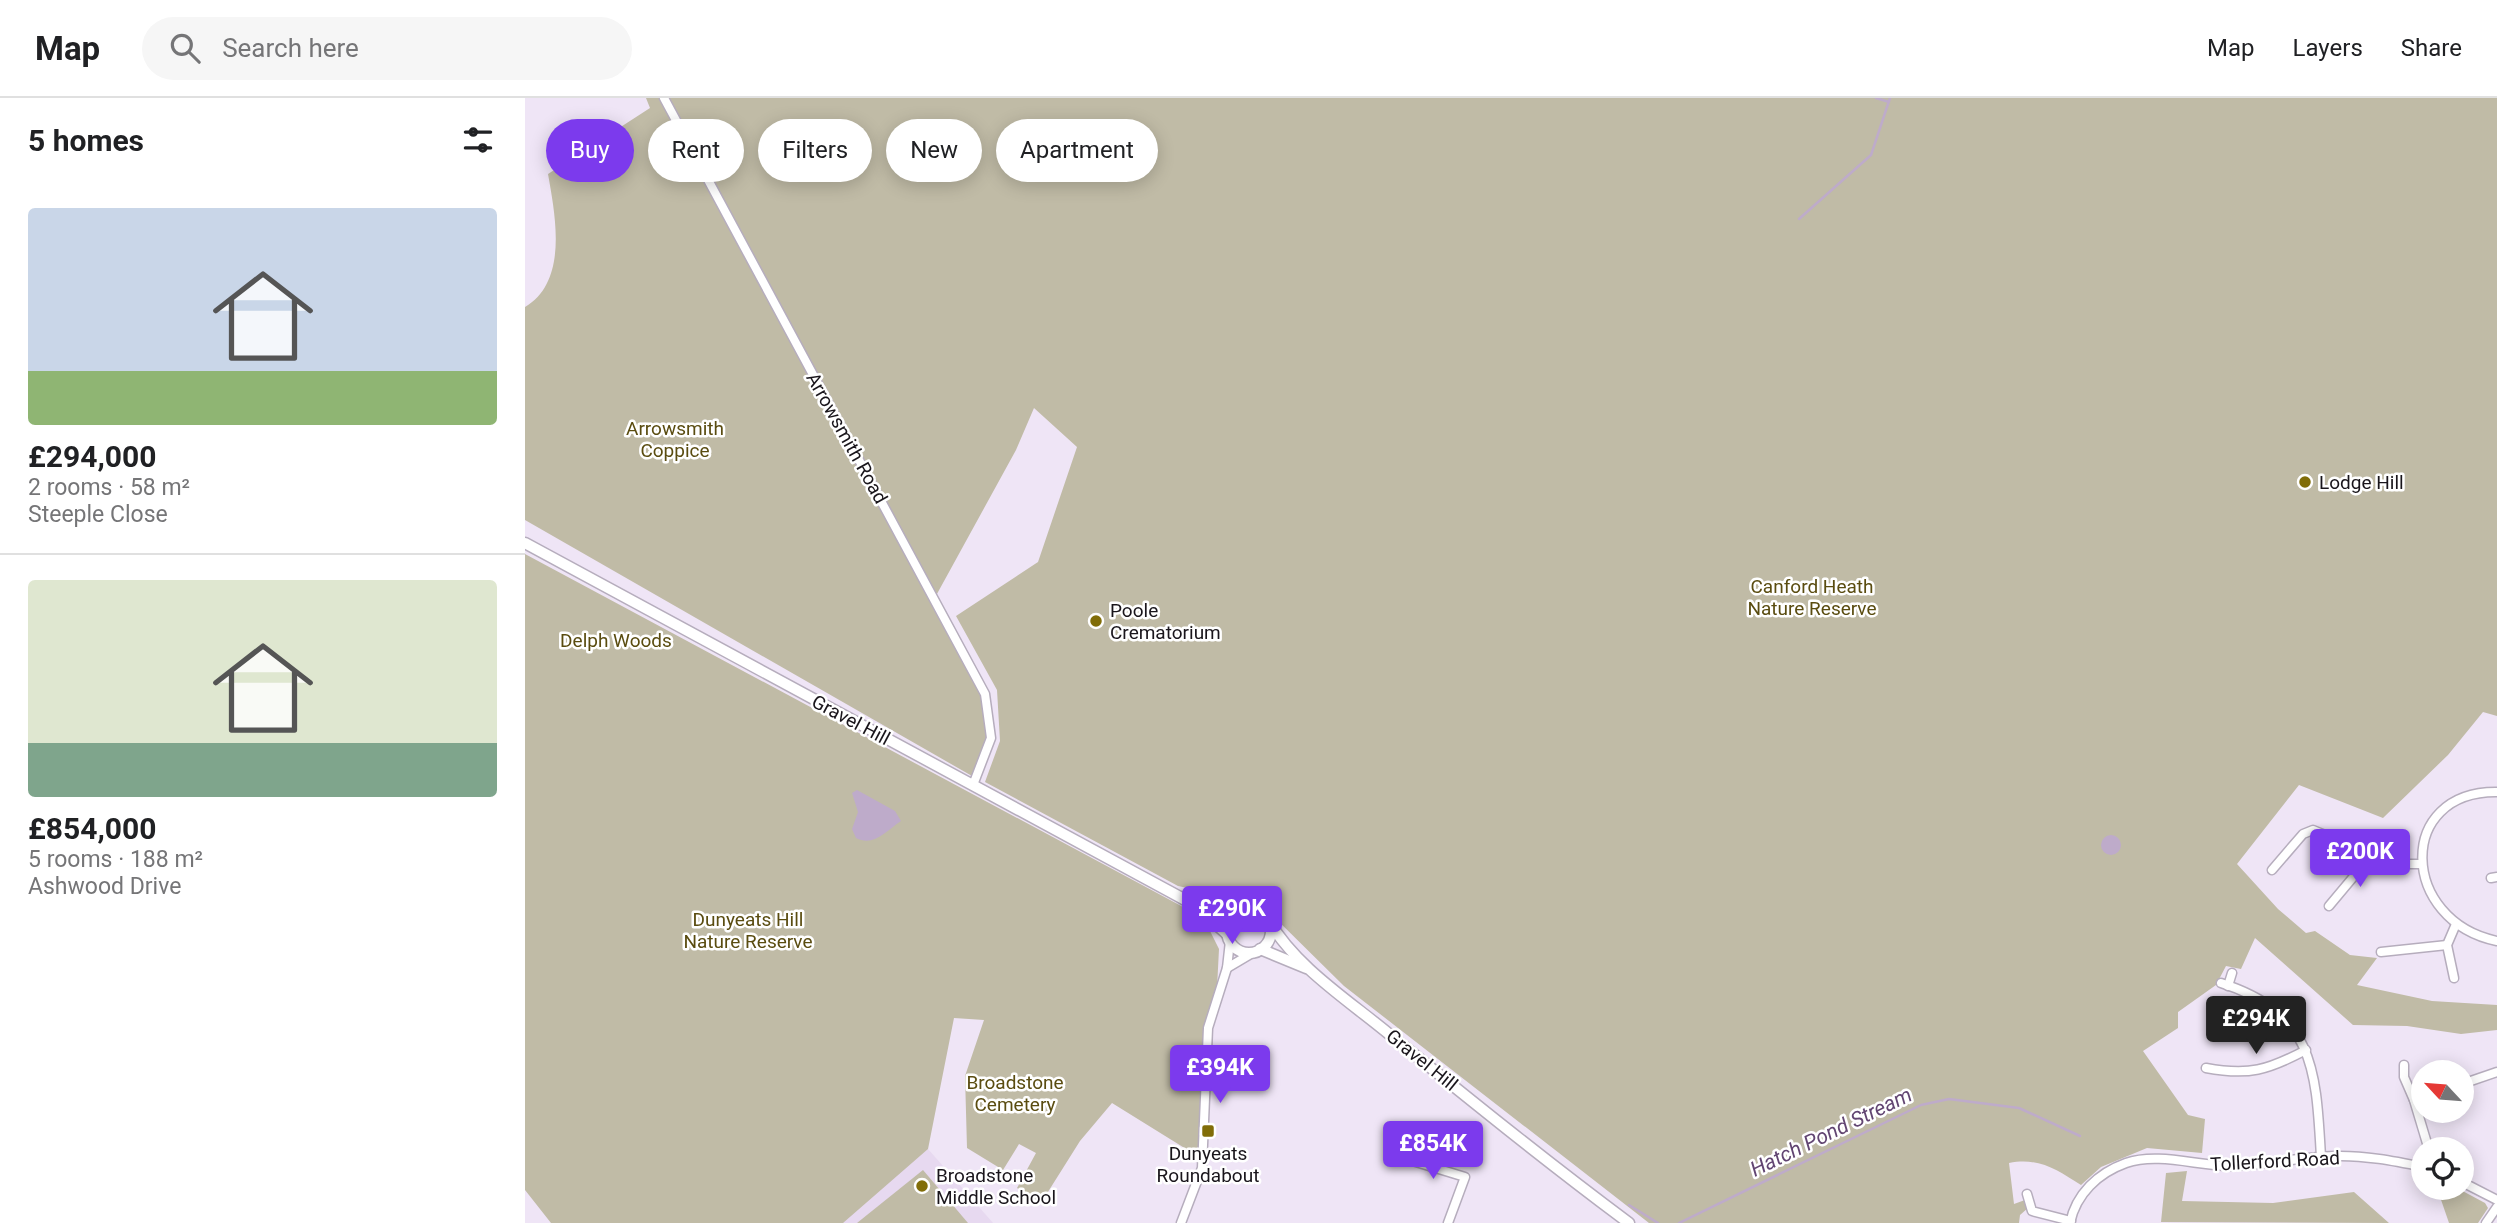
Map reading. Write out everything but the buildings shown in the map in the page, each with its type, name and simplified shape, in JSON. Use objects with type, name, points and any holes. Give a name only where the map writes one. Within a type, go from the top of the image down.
[{"type":"main road","name":"Gravel Hill","points":[[525,543],[1178,895],[1228,938]]},
{"type":"main road","name":"Gravel Hill","points":[[1178,895],[1244,909]]},
{"type":"main road","points":[[1244,909],[1258,911],[1269,921],[1269,940],[1257,950],[1240,951],[1228,938],[1229,921],[1244,909]]},
{"type":"main road","name":"Gravel Hill","points":[[1269,921],[1280,939],[1315,973],[1539,1155],[1629,1223]]},
{"type":"main road","name":"Gravel Hill","points":[[1257,950],[1315,973]]},
{"type":"street","name":"Arrowsmith Road","points":[[664,98],[985,694],[991,738],[973,785]]},
{"type":"street","points":[[2497,791],[2462,797],[2441,813],[2425,837],[2421,864],[2429,891],[2456,924],[2497,941]]},
{"type":"street","points":[[2272,870],[2303,834],[2313,830],[2359,849],[2387,866],[2421,864]]},
{"type":"street","points":[[2329,906],[2370,857]]},
{"type":"street","points":[[2280,859],[2288,867]]},
{"type":"street","points":[[2335,897],[2345,904]]},
{"type":"street","points":[[2454,978],[2447,945],[2456,924]]},
{"type":"street","points":[[1181,1223],[1202,1168],[1208,1028],[1227,968],[1228,938]]},
{"type":"street","points":[[2392,938],[2392,951]]},
{"type":"street","points":[[2381,952],[2447,945]]},
{"type":"street","points":[[1227,968],[1257,950]]},
{"type":"street","points":[[2232,973],[2225,985],[2260,999],[2274,1009],[2306,1050],[2317,1088],[2321,1157]]},
{"type":"street","points":[[2206,1068],[2247,1073],[2275,1066],[2306,1050]]},
{"type":"street","points":[[2404,1065],[2404,1077],[2411,1095]]},
{"type":"street","points":[[2475,1080],[2497,1072]]},
{"type":"street","points":[[1394,1152],[1406,1159],[1465,1177],[1448,1223]]},
{"type":"street","name":"Tollerford Road","points":[[2027,1194],[2032,1211],[2071,1222],[2077,1204],[2093,1182],[2113,1168],[2138,1160],[2231,1166],[2321,1157],[2369,1158],[2411,1165]]},
{"type":"street","points":[[2474,1188],[2497,1200]]},
{"type":"street","points":[[2486,1223],[2497,1208]]},
{"type":"shaded area","points":[[857,790],[895,811],[901,821],[869,841],[856,838],[852,829],[858,812],[852,793]]},
{"type":"shaded area","points":[[2111,835],[2118,838],[2121,845],[2118,852],[2111,855],[2104,852],[2101,845],[2104,838]]},
{"type":"shaded area","name":"Broadstone Middle School","points":[[928,1149],[993,1223],[838,1223]]},
{"type":"green space","name":"Canford Heath Nature Reserve","points":[[646,98],[2497,98],[2497,716],[2483,712],[2448,755],[2383,818],[2299,785],[2237,864],[2278,909],[2306,933],[2315,931],[2350,955],[2377,958],[2357,985],[2432,1001],[2497,1005],[2497,1030],[2461,1034],[2407,1026],[2353,1025],[2255,938],[2241,969],[2226,966],[2216,985],[2178,1012],[2178,1028],[2143,1051],[2188,1115],[2205,1119],[2202,1153],[2147,1148],[2101,1167],[2081,1185],[2039,1163],[2009,1163],[2014,1204],[2025,1200],[2028,1208],[2020,1215],[2019,1223],[1649,1223],[1344,986],[1260,903],[1178,886],[985,782],[1000,741],[997,690],[956,616],[1038,562],[1077,447],[1034,408],[1016,450],[932,603],[983,698],[987,736],[972,776],[525,520],[525,307],[539,295],[548,281],[553,264],[556,246],[549,182],[634,182],[633,119],[650,108]]},
{"type":"green space","name":"Dunyeats Hill Nature Reserve","points":[[525,554],[1185,908],[1208,927],[1219,949],[1217,988],[1203,1035],[1199,1157],[1112,1103],[1080,1141],[1041,1203],[1017,1188],[1036,1153],[1019,1144],[1003,1170],[967,1148],[965,1076],[984,1020],[954,1018],[928,1149],[843,1223],[551,1223],[525,1190]]},
{"type":"green space","points":[[923,1170],[968,1223],[857,1223]]},
{"type":"green space","points":[[2187,1171],[2182,1201],[2273,1203],[2354,1192],[2389,1223],[2161,1222],[2166,1173]]},
{"type":"green space","points":[[2474,1197],[2485,1203],[2488,1208],[2478,1223],[2449,1223],[2441,1200],[2474,1200]]},
{"type":"waterway","points":[[1876,98],[1889,102]]},
{"type":"waterway","points":[[1799,219],[1871,155],[1890,98]]},
{"type":"waterway","name":"Hatch Pond Stream","points":[[1679,1223],[1921,1105],[1949,1099],[2019,1108],[2080,1136]]},
{"type":"waterway","name":"Hatch Pond Stream","points":[[1629,1205],[1658,1223]]},
{"type":"place","name":"Lodge Hill","points":[[2305,482]]},
{"type":"place","name":"Poole Crematorium","points":[[1096,621]]},
{"type":"place","name":"Dunyeats Roundabout","points":[[1208,1131]]},
{"type":"place","name":"Broadstone Middle School","points":[[922,1186]]},
{"type":"park label","name":"Arrowsmith Coppice","points":[[675,439]]},
{"type":"park label","name":"Delph Woods","points":[[616,640]]},
{"type":"park label","name":"Broadstone Cemetery","points":[[1015,1093]]}]
